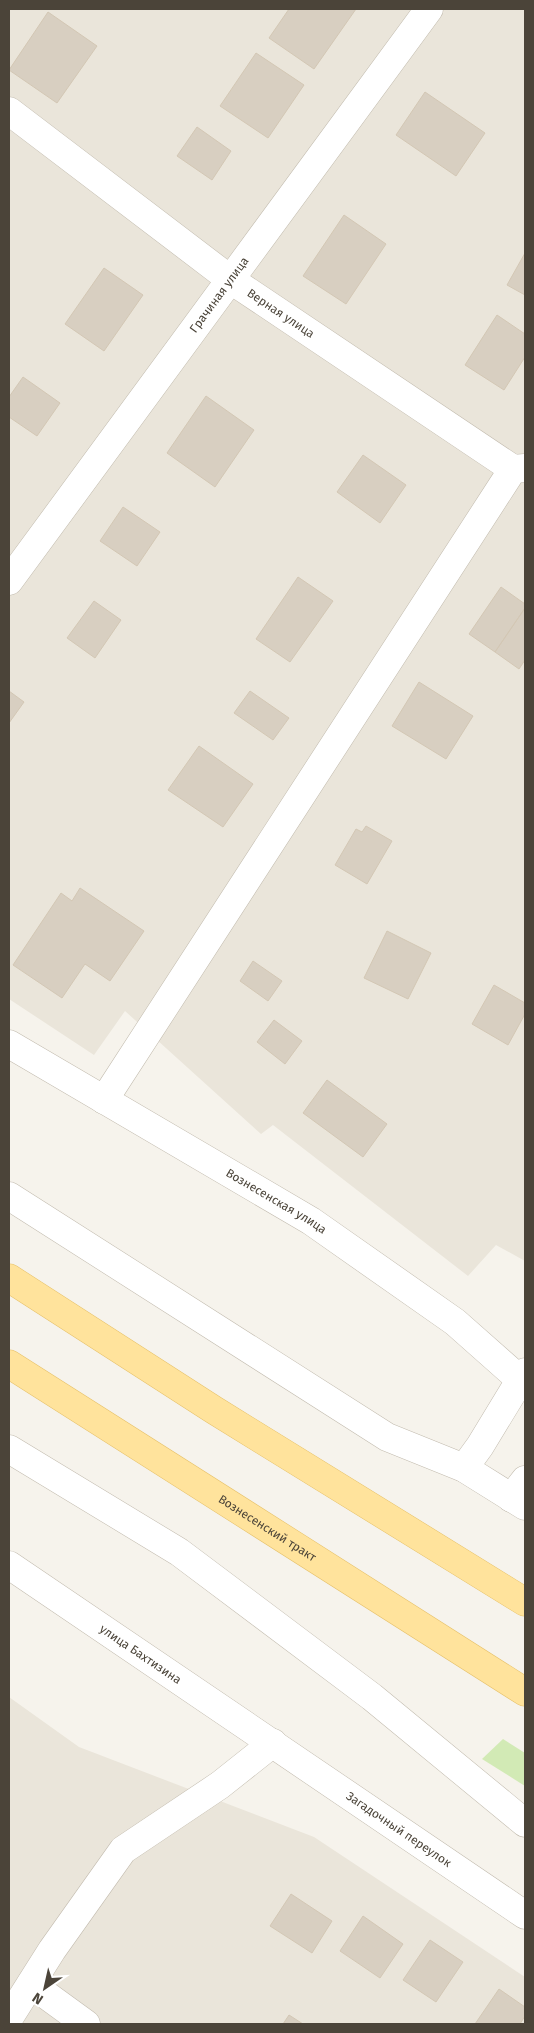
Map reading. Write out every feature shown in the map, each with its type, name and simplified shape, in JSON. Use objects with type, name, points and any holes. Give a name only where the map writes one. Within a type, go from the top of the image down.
[{"type":"main road","points":[[9,1278],[214,1410],[525,1602]]},
{"type":"main road","name":"Вознесенский тракт","points":[[9,1364],[525,1692]]},
{"type":"street","name":"Грачиная улица","points":[[9,581],[429,9]]},
{"type":"street","name":"Верная улица","points":[[9,111],[231,280],[519,468]]},
{"type":"street","points":[[104,1100],[519,468]]},
{"type":"street","name":"Вознесенская улица","points":[[9,1044],[311,1221],[455,1322],[524,1379]]},
{"type":"street","points":[[9,1196],[387,1437],[464,1468],[521,1494]]},
{"type":"street","points":[[464,1468],[524,1379]]},
{"type":"street","points":[[9,1450],[179,1552],[372,1697],[525,1823]]},
{"type":"street","name":"улица Бахтизина","points":[[9,1565],[273,1743]]},
{"type":"street","points":[[9,2018],[52,1950],[123,1850],[220,1785],[273,1743]]},
{"type":"street","name":"Загадочный переулок","points":[[273,1743],[525,1915]]},
{"type":"street","points":[[32,1984],[86,2024]]},
{"type":"shaded area","points":[[9,9],[525,9],[525,1261],[496,1245],[468,1276],[273,1125],[261,1134],[125,1011],[94,1055],[9,999]]},
{"type":"shaded area","points":[[9,1697],[79,1747],[314,1837],[525,1977],[525,2024],[9,2024]]},
{"type":"green space","points":[[503,1739],[525,1753],[525,1786],[482,1759]]},
{"type":"building","points":[[289,9],[356,9],[314,69],[269,38]]},
{"type":"building","points":[[48,12],[97,46],[57,103],[9,70]]},
{"type":"building","points":[[256,53],[304,85],[268,138],[220,106]]},
{"type":"building","points":[[425,92],[485,133],[456,176],[396,135]]},
{"type":"building","points":[[197,127],[231,151],[212,180],[177,156]]},
{"type":"building","points":[[344,215],[386,244],[346,304],[303,276]]},
{"type":"building","points":[[525,253],[525,295],[507,285]]},
{"type":"building","points":[[104,268],[143,295],[104,351],[65,324]]},
{"type":"building","points":[[497,315],[525,334],[525,357],[504,390],[465,365]]},
{"type":"building","points":[[23,377],[60,403],[37,436],[9,417],[9,397]]},
{"type":"building","points":[[206,396],[254,430],[215,487],[167,453]]},
{"type":"building","points":[[363,455],[406,485],[380,523],[337,492]]},
{"type":"building","points":[[123,507],[160,532],[137,566],[100,541]]},
{"type":"building","points":[[298,577],[333,601],[290,662],[256,639]]},
{"type":"building","points":[[501,587],[525,604],[525,608],[495,652],[469,634]]},
{"type":"building","points":[[94,601],[121,620],[95,658],[67,638]]},
{"type":"building","points":[[525,608],[525,660],[519,669],[495,652]]},
{"type":"building","points":[[419,682],[473,716],[446,759],[392,726]]},
{"type":"building","points":[[9,691],[24,702],[9,723]]},
{"type":"building","points":[[250,691],[289,718],[273,740],[234,713]]},
{"type":"building","points":[[199,746],[253,784],[223,827],[168,790]]},
{"type":"building","points":[[366,826],[392,841],[367,884],[335,865],[356,829],[362,832]]},
{"type":"building","points":[[80,888],[144,931],[110,981],[85,964],[62,998],[13,965],[61,893],[72,901]]},
{"type":"building","points":[[387,931],[431,953],[408,999],[364,978]]},
{"type":"building","points":[[253,961],[282,981],[268,1001],[240,981]]},
{"type":"building","points":[[494,985],[525,1003],[525,1014],[508,1045],[472,1024]]},
{"type":"building","points":[[274,1020],[302,1041],[285,1064],[257,1042]]},
{"type":"building","points":[[327,1080],[387,1124],[363,1157],[303,1113]]},
{"type":"building","points":[[291,1894],[332,1921],[312,1953],[270,1926]]},
{"type":"building","points":[[363,1916],[403,1944],[380,1978],[340,1951]]},
{"type":"building","points":[[430,1940],[463,1962],[436,2002],[403,1980]]},
{"type":"building","points":[[499,1989],[525,2007],[525,2016],[520,2024],[475,2024]]},
{"type":"building","points":[[289,2015],[303,2024],[283,2024]]}]
